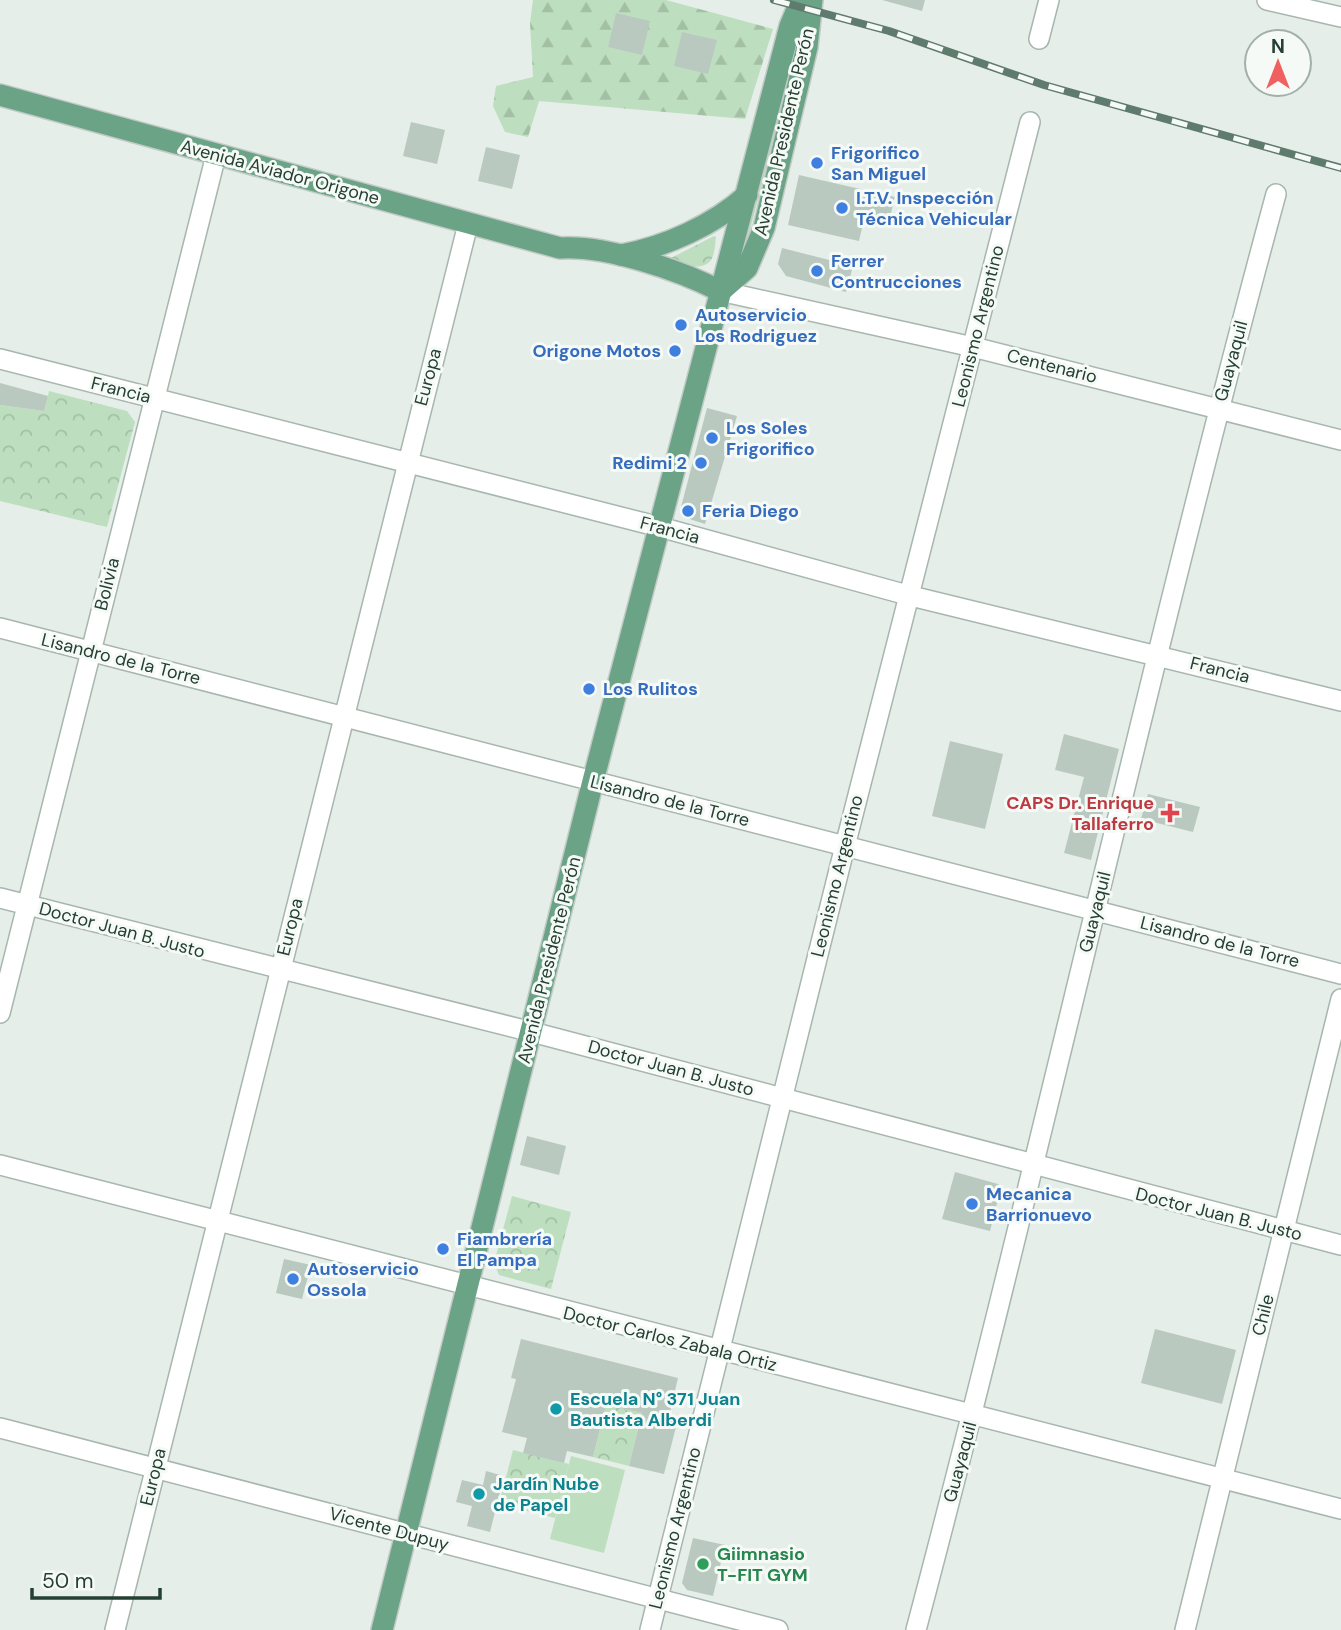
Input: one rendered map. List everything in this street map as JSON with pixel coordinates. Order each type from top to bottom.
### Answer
[{"type":"main road","name":"Avenida Presidente Perón","points":[[382,1630],[593,781],[790,26],[801,0]]},
{"type":"main road","name":"Avenida Presidente Perón","points":[[720,291],[747,268],[764,228],[807,47],[812,0]]},
{"type":"main road","name":"Avenida Aviador Origone","points":[[0,95],[468,224],[560,248],[576,247],[616,256],[693,277],[720,291]]},
{"type":"main road","points":[[616,256],[654,247],[715,219],[747,195]]},
{"type":"main road","name":"Avenida Aviador Origone","points":[[560,248],[576,260],[589,264],[691,291],[720,291]]},
{"type":"street","points":[[1039,39],[1049,0]]},
{"type":"street","points":[[1267,0],[1321,7],[1341,17]]},
{"type":"street","name":"Leonismo Argentino","points":[[650,1630],[845,846],[1030,122]]},
{"type":"street","name":"Bolivia","points":[[0,1013],[216,155]]},
{"type":"street","name":"Guayaquil","points":[[916,1630],[973,1414],[1218,408],[1276,194]]},
{"type":"street","name":"Europa","points":[[115,1630],[342,716],[468,224]]},
{"type":"street","name":"Centenario","points":[[720,291],[973,347],[1341,440]]},
{"type":"street","name":"Francia","points":[[0,359],[660,527],[911,596],[1341,701]]},
{"type":"street","name":"Lisandro de la Torre","points":[[0,628],[1341,974]]},
{"type":"street","name":"Doctor Juan B. Justo","points":[[0,898],[279,971],[532,1032],[1341,1245]]},
{"type":"street","name":"Chile","points":[[1185,1630],[1341,999]]},
{"type":"street","name":"Doctor Carlos Zabala Ortiz","points":[[0,1165],[718,1352],[1223,1477],[1341,1509]]},
{"type":"street","name":"Vicente Dupuy","points":[[0,1428],[778,1630]]},
{"type":"green space","points":[[533,0],[666,0],[773,29],[745,119],[539,101],[528,137],[505,132],[493,106],[496,86],[533,77],[530,23]]},
{"type":"green space","points":[[793,43],[798,44],[747,242],[742,241]]},
{"type":"green space","points":[[714,236],[714,252],[707,264],[697,267],[669,259]]},
{"type":"green space","points":[[49,391],[127,411],[135,422],[107,527],[0,501],[0,405],[44,411]]},
{"type":"green space","points":[[512,1196],[571,1212],[551,1289],[499,1275],[494,1263]]},
{"type":"green space","points":[[606,1405],[642,1413],[629,1466],[593,1457]]},
{"type":"green space","points":[[513,1450],[569,1464],[555,1518],[499,1504]]},
{"type":"green space","points":[[571,1456],[625,1470],[604,1553],[550,1539]]},
{"type":"building","points":[[882,0],[925,0],[922,11]]},
{"type":"building","points":[[616,13],[650,21],[642,55],[608,47]]},
{"type":"building","points":[[682,32],[717,40],[708,74],[674,66]]},
{"type":"building","points":[[411,122],[445,130],[437,164],[403,156]]},
{"type":"building","points":[[486,147],[520,155],[512,189],[478,181]]},
{"type":"building","name":"I.T.V. Inspección Técnica Vehicular","points":[[799,175],[895,197],[888,225],[864,219],[859,241],[788,225]]},
{"type":"building","name":"Ferrer Contrucciones","points":[[782,248],[853,266],[846,292],[786,276],[778,264]]},
{"type":"building","points":[[0,383],[48,396],[44,411],[0,405]]},
{"type":"building","points":[[707,408],[737,416],[705,524],[683,517],[681,507]]},
{"type":"building","points":[[1064,734],[1119,749],[1091,860],[1064,853],[1084,777],[1055,770]]},
{"type":"building","points":[[950,741],[1003,754],[985,829],[932,816]]},
{"type":"building","name":"CAPS Dr. Enrique Tallaferro","points":[[1148,794],[1200,807],[1193,832],[1141,819]]},
{"type":"building","points":[[527,1136],[566,1146],[559,1175],[520,1165]]},
{"type":"building","name":"Mecanica Barrionuevo","points":[[955,1172],[998,1184],[1001,1188],[990,1231],[942,1219]]},
{"type":"building","name":"Autoservicio Ossola","points":[[284,1259],[311,1265],[302,1299],[276,1293]]},
{"type":"building","points":[[1155,1329],[1236,1350],[1222,1404],[1141,1383]]},
{"type":"building","name":"Escuela N° 371 Juan Bautista Alberdi","points":[[521,1339],[678,1378],[669,1417],[678,1419],[664,1474],[629,1466],[642,1413],[606,1405],[593,1457],[567,1451],[564,1463],[523,1453],[527,1438],[502,1432],[516,1379],[511,1378]]},
{"type":"building","name":"Jardín Nube de Papel","points":[[486,1471],[504,1476],[490,1532],[467,1526],[472,1506],[456,1502],[462,1480],[483,1485]]},
{"type":"building","name":"Giimnasio T-FIT GYM","points":[[693,1538],[725,1545],[713,1596],[687,1590],[682,1583]]},
{"type":"railway","points":[[774,0],[889,31],[1044,85],[1341,168]]},
{"type":"place","name":"Frigorifico San Miguel","points":[[817,163]]},
{"type":"place","name":"I.T.V. Inspección Técnica Vehicular","points":[[842,208]]},
{"type":"place","name":"Ferrer Contrucciones","points":[[817,271]]},
{"type":"place","name":"Autoservicio Los Rodriguez","points":[[681,325]]},
{"type":"place","name":"Origone Motos","points":[[675,351]]},
{"type":"place","name":"Los Soles Frigorifico","points":[[712,438]]},
{"type":"place","name":"Redimi 2","points":[[701,463]]},
{"type":"place","name":"Feria Diego","points":[[688,511]]},
{"type":"place","name":"Los Rulitos","points":[[589,689]]},
{"type":"place","name":"CAPS Dr. Enrique Tallaferro","points":[[1170,813]]},
{"type":"place","name":"Mecanica Barrionuevo","points":[[972,1204]]},
{"type":"place","name":"Fiambrería El Pampa","points":[[443,1249]]},
{"type":"place","name":"Autoservicio Ossola","points":[[293,1279]]},
{"type":"place","name":"Escuela N° 371 Juan Bautista Alberdi","points":[[556,1409]]},
{"type":"place","name":"Jardín Nube de Papel","points":[[479,1494]]},
{"type":"place","name":"Giimnasio T-FIT GYM","points":[[703,1564]]}]
